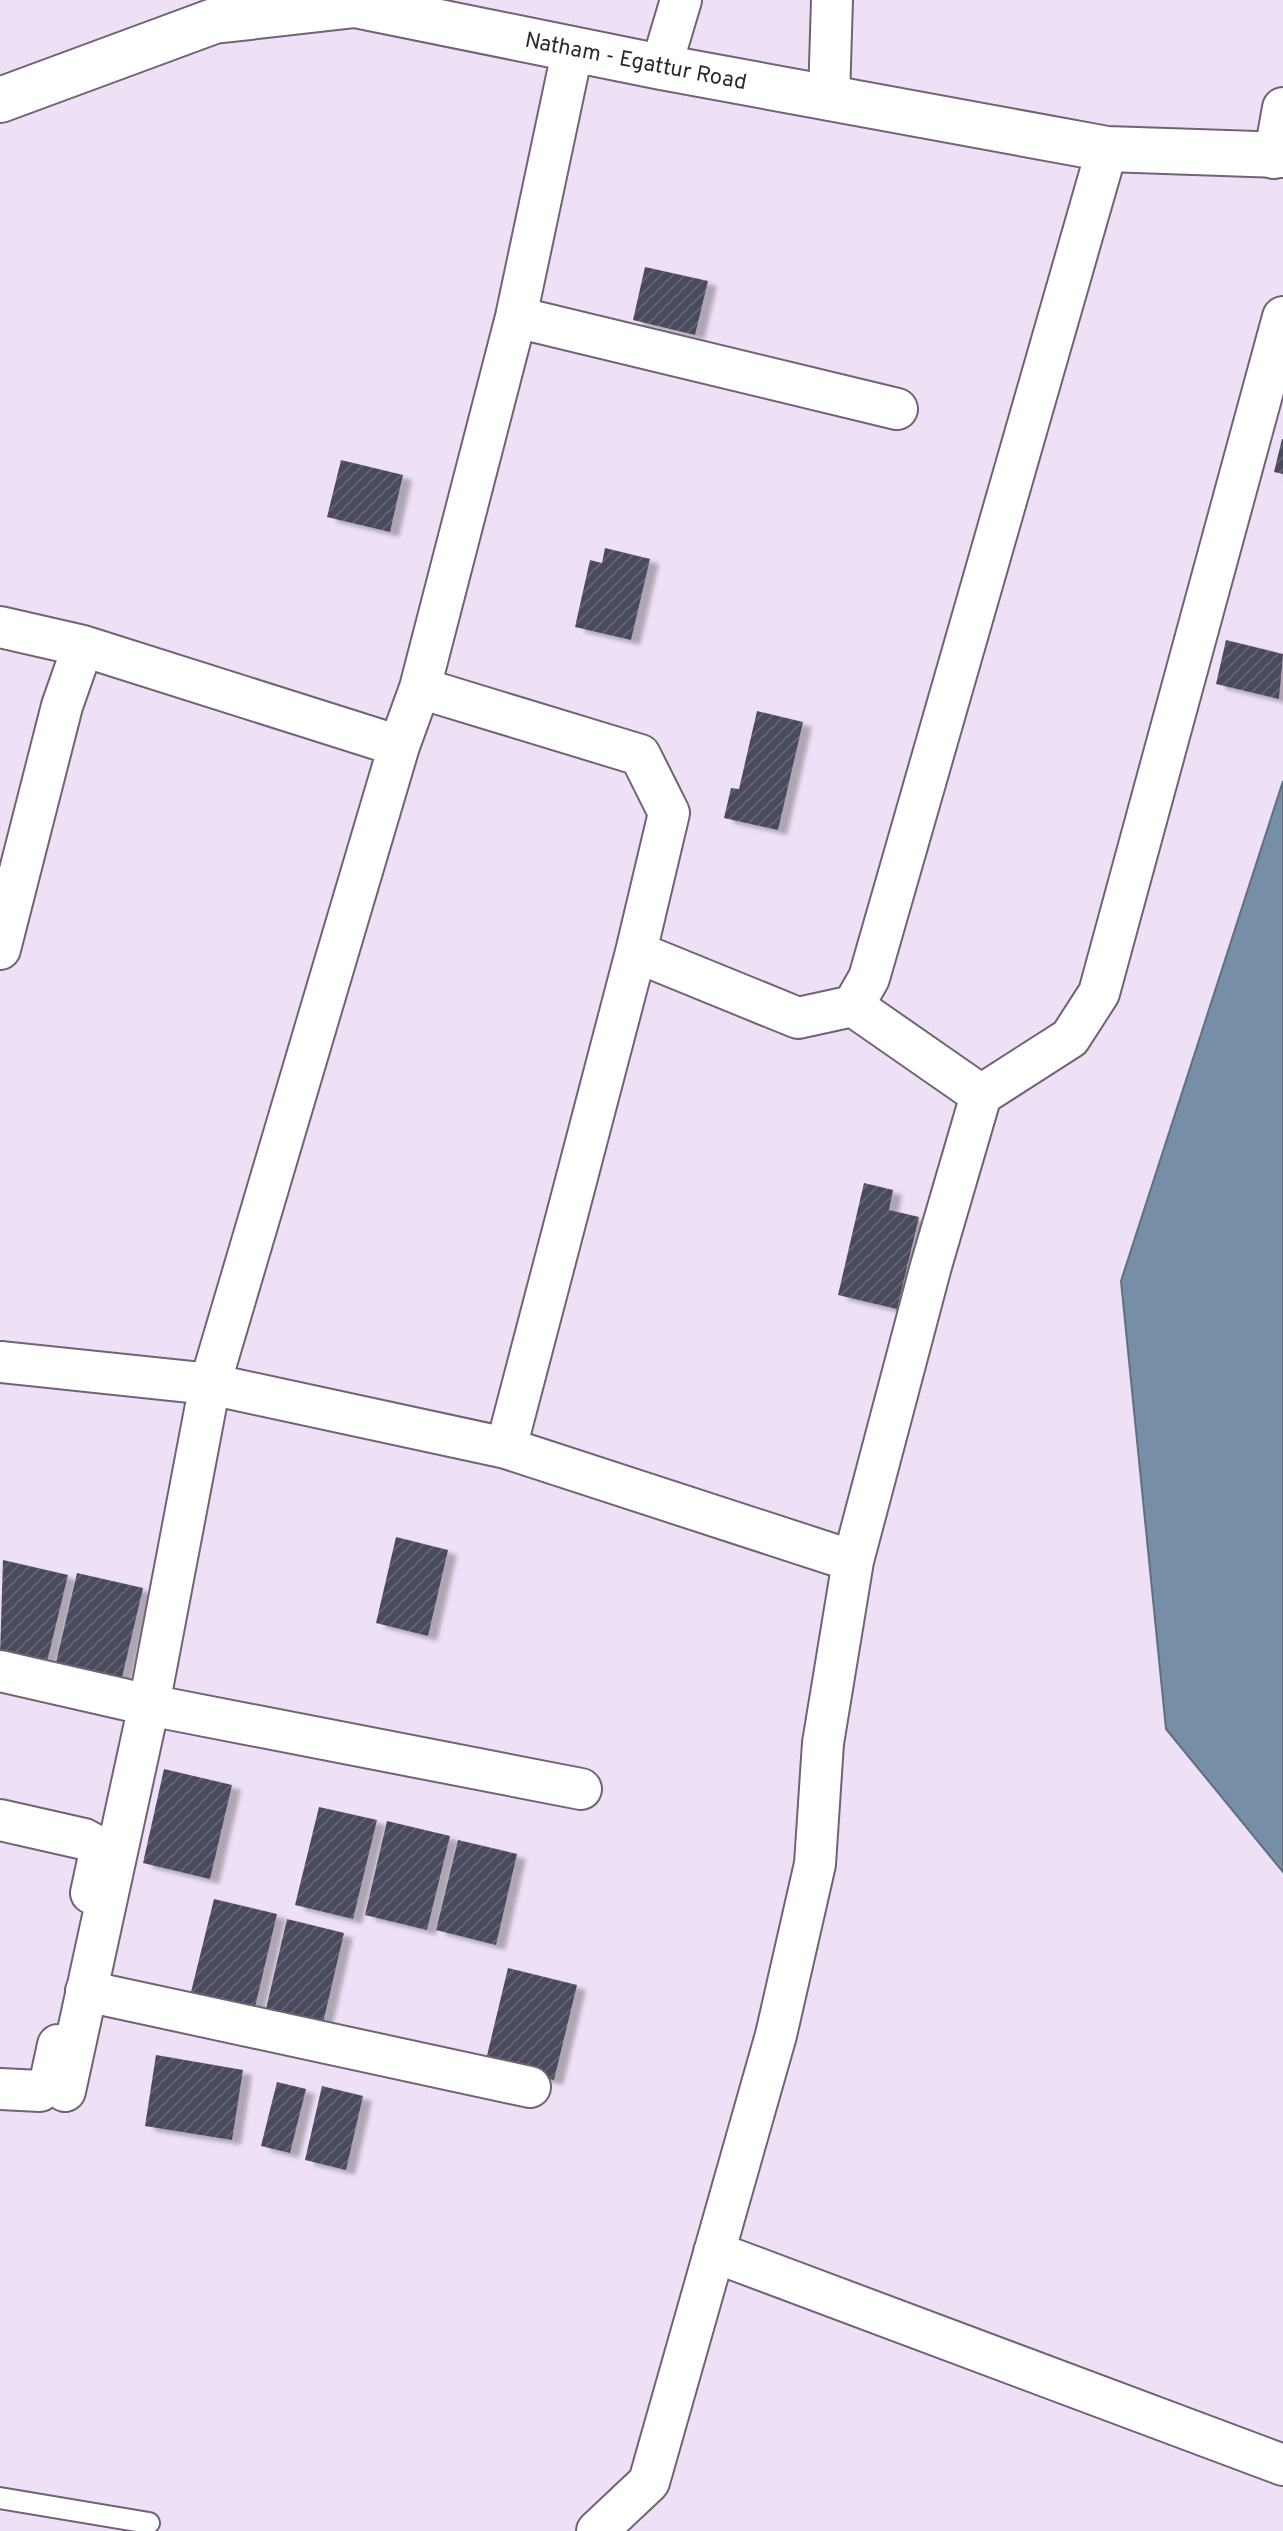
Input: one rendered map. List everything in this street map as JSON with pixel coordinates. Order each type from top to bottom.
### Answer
[{"type":"street","points":[[661,67],[681,0]]},
{"type":"street","points":[[829,98],[832,0]]},
{"type":"street","name":"Natham - Egattur Road","points":[[0,100],[214,21],[355,5],[661,67],[1107,149],[1278,156]]},
{"type":"street","points":[[65,2091],[149,1705],[210,1384],[399,746],[420,688],[516,317],[573,48]]},
{"type":"street","points":[[1278,156],[1283,108]]},
{"type":"street","points":[[853,1006],[869,978],[1107,149]]},
{"type":"street","points":[[516,317],[897,409]]},
{"type":"street","points":[[597,2531],[649,2482],[776,2035],[815,1864],[823,1743],[853,1561],[931,1266],[981,1095],[1070,1038],[1099,993],[1283,317]]},
{"type":"street","points":[[0,627],[83,646],[399,746]]},
{"type":"street","points":[[0,949],[62,706],[83,646]]},
{"type":"street","points":[[420,688],[640,755],[669,813],[636,952],[506,1448]]},
{"type":"street","points":[[636,952],[798,1018],[853,1006],[981,1095]]},
{"type":"street","points":[[0,1362],[210,1384],[506,1448],[853,1561]]},
{"type":"street","points":[[0,1671],[149,1705],[581,1789]]},
{"type":"street","points":[[0,1820],[84,1839],[95,1845],[99,1856],[50,2082],[40,2091],[0,2089]]},
{"type":"street","points":[[86,1991],[530,2087]]},
{"type":"street","points":[[714,2252],[1283,2465]]},
{"type":"lane","points":[[0,2498],[149,2523]]},
{"type":"water","points":[[1283,781],[1283,1872],[1166,1729],[1121,1281]]},
{"type":"building","points":[[645,267],[708,281],[695,335],[633,320]]},
{"type":"building","points":[[1283,439],[1283,474],[1274,472]]},
{"type":"building","points":[[341,460],[403,475],[390,532],[327,517]]},
{"type":"building","points":[[605,548],[650,559],[631,640],[575,627],[590,560],[602,563]]},
{"type":"building","points":[[1226,640],[1283,654],[1279,699],[1216,684]]},
{"type":"building","points":[[757,711],[803,722],[778,830],[724,818],[731,788],[739,789]]},
{"type":"building","points":[[864,1183],[893,1190],[889,1210],[919,1217],[897,1309],[838,1295]]},
{"type":"building","points":[[396,1537],[448,1550],[428,1636],[376,1623]]},
{"type":"building","points":[[3,1560],[68,1575],[46,1666],[0,1655]]},
{"type":"building","points":[[77,1573],[143,1588],[120,1686],[54,1671]]},
{"type":"building","points":[[164,1769],[232,1785],[210,1879],[143,1863]]},
{"type":"building","points":[[319,1807],[377,1820],[353,1919],[295,1905]]},
{"type":"building","points":[[387,1821],[450,1836],[427,1930],[365,1915]]},
{"type":"building","points":[[458,1840],[517,1854],[496,1945],[436,1930]]},
{"type":"building","points":[[214,1899],[277,1914],[255,2007],[191,1992]]},
{"type":"building","points":[[287,1919],[344,1933],[323,2023],[266,2009]]},
{"type":"building","points":[[508,1968],[577,1985],[554,2080],[485,2064]]},
{"type":"building","points":[[156,2055],[243,2070],[232,2140],[145,2126]]},
{"type":"building","points":[[277,2082],[306,2089],[290,2153],[261,2146]]},
{"type":"building","points":[[322,2086],[363,2096],[346,2170],[305,2160]]}]
